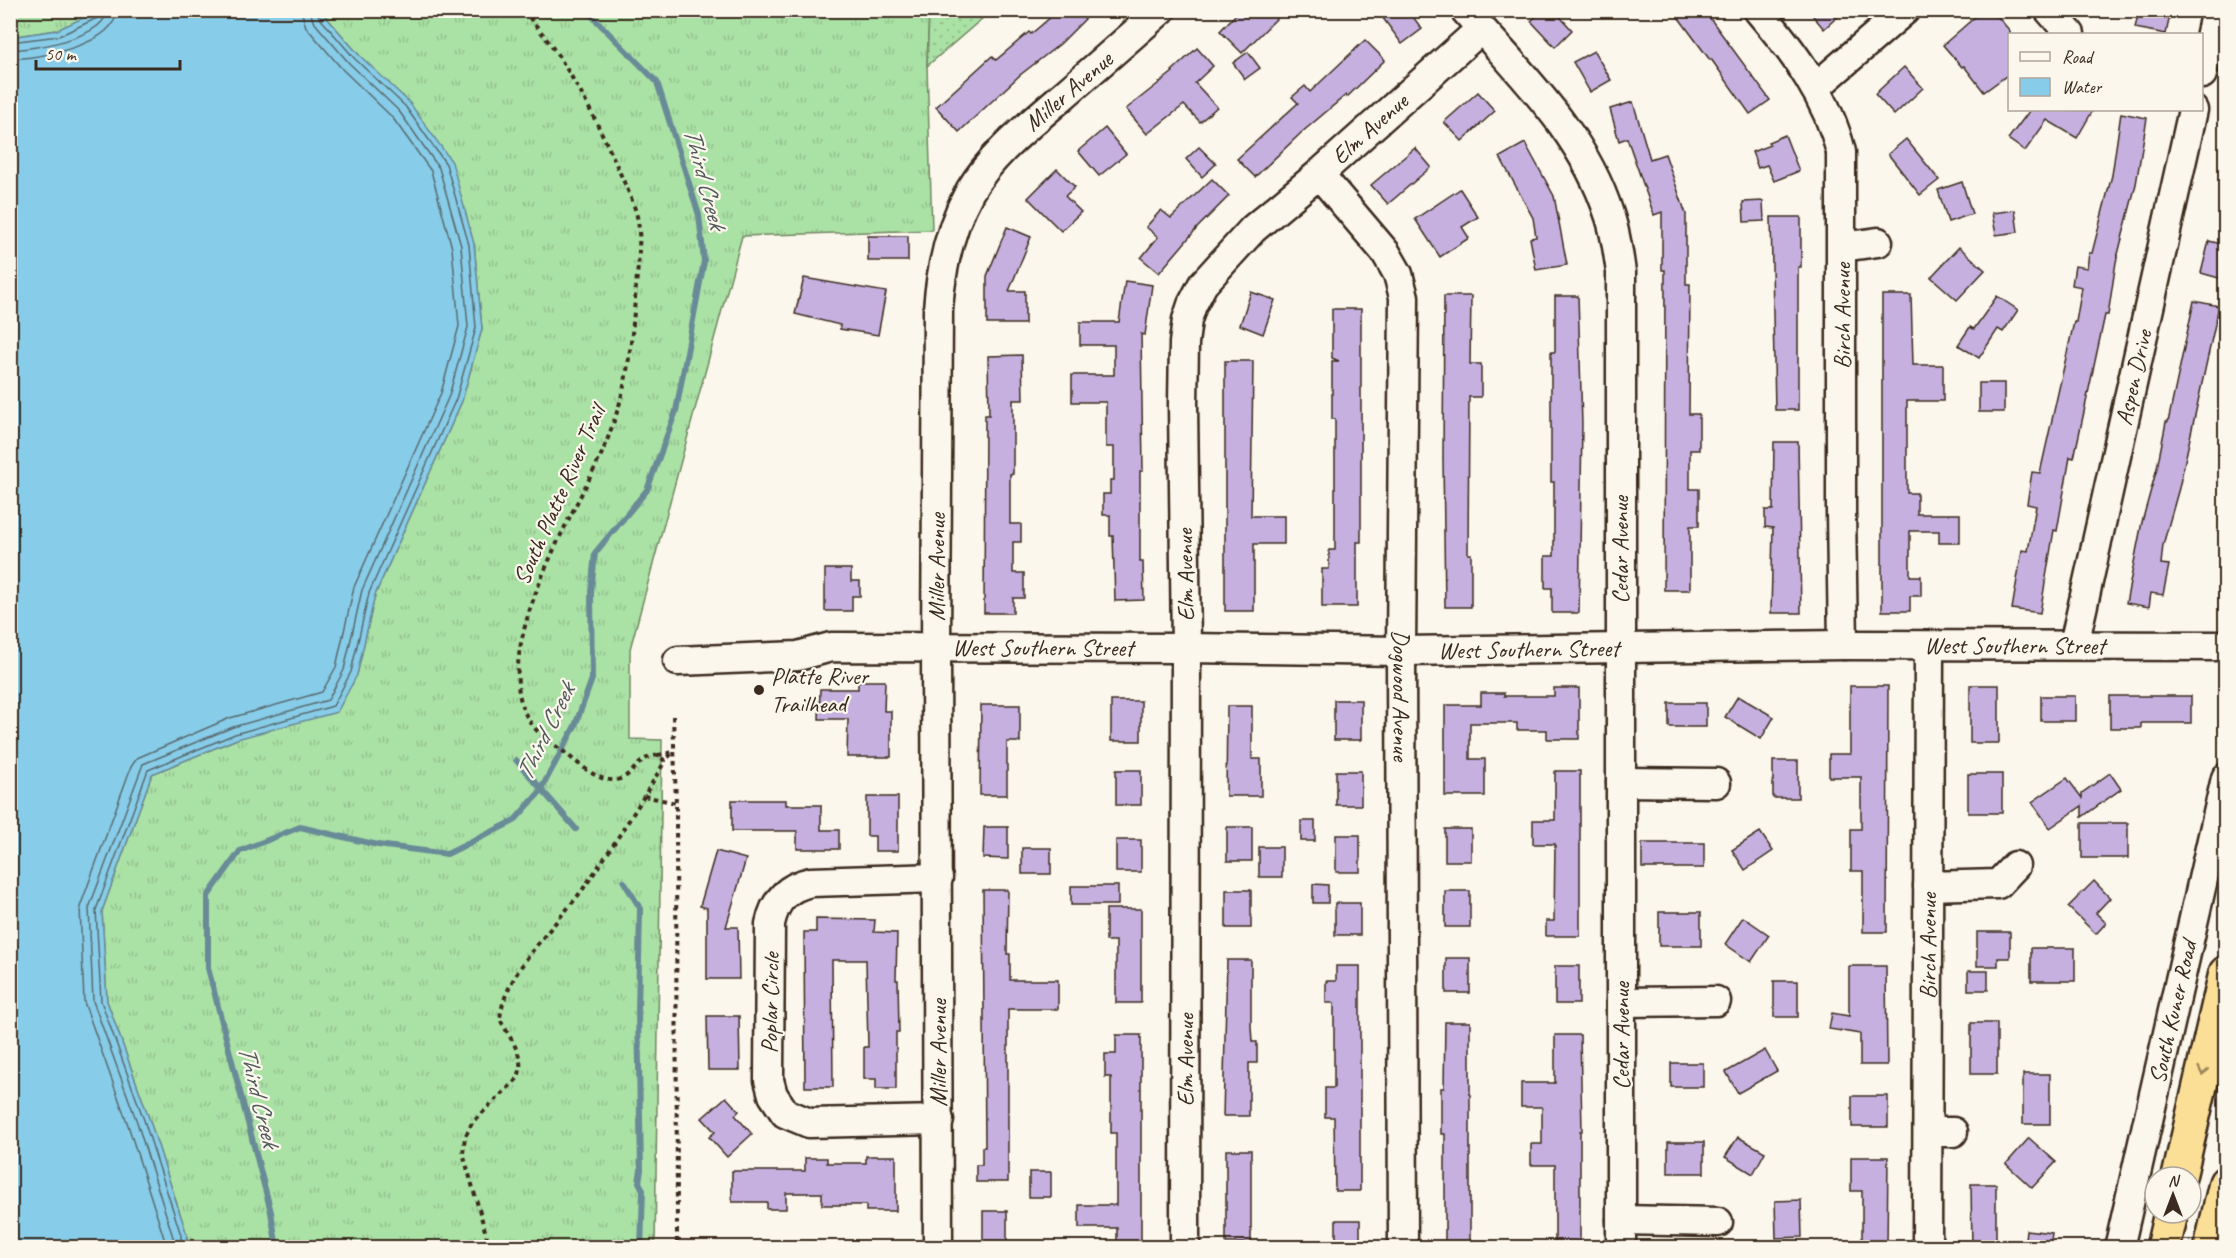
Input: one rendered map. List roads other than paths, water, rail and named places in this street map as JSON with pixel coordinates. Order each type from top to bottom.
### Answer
[{"type":"highway","points":[[2182,1165],[2226,973]]},
{"type":"highway","points":[[2211,1248],[2226,1183]]},
{"type":"highway","points":[[2163,1248],[2168,1225]]},
{"type":"street","name":"Miller Avenue","points":[[938,1248],[936,648],[940,280],[954,227],[979,177],[1006,146],[1161,10]]},
{"type":"street","name":"Birch Avenue","points":[[1758,10],[1796,58],[1815,88],[1836,130],[1841,152],[1843,645]]},
{"type":"street","points":[[1815,88],[1905,10]]},
{"type":"street","points":[[2049,10],[2069,33]]},
{"type":"street","points":[[2203,69],[2216,10]]},
{"type":"street","name":"Elm Avenue","points":[[1185,1248],[1186,648],[1183,404],[1184,343],[1187,320],[1203,284],[1221,262],[1253,229],[1318,174],[1473,20]]},
{"type":"street","name":"Cedar Avenue","points":[[1473,20],[1556,114],[1574,139],[1609,213],[1621,272],[1621,1234]]},
{"type":"street","name":"Aspen Drive","points":[[2074,645],[2193,111]]},
{"type":"street","name":"Dogwood Avenue","points":[[1318,174],[1386,253],[1398,274],[1404,297],[1401,651],[1403,1248]]},
{"type":"street","points":[[1842,247],[1878,242]]},
{"type":"street","name":"West Southern Street","points":[[678,661],[798,656],[831,648],[1186,648],[1401,651],[1843,645],[2226,646]]},
{"type":"street","name":"Birch Avenue","points":[[1928,1248],[1940,1132],[1928,886],[1929,646]]},
{"type":"street","name":"South Kuner Road","points":[[2119,1248],[2226,778]]},
{"type":"street","points":[[1621,782],[1716,783]]},
{"type":"street","points":[[1928,886],[1998,884],[2015,866]]},
{"type":"street","name":"Poplar Circle","points":[[938,878],[811,882],[799,885],[778,901],[770,924],[769,1080],[773,1095],[785,1113],[809,1123],[939,1120]]},
{"type":"street","points":[[1621,1002],[1716,1001]]},
{"type":"street","points":[[1621,1234],[1718,1222]]},
{"type":"water","points":[[100,10],[321,11],[359,55],[409,102],[452,162],[474,244],[482,329],[462,401],[375,595],[357,675],[337,712],[237,739],[152,774],[102,911],[107,1001],[149,1118],[187,1235],[187,1247],[11,1247],[11,37],[57,30]]},
{"type":"waterway","name":"Third Creek","points":[[277,1248],[271,1212],[208,968],[208,896],[240,851],[300,827],[378,845],[447,854],[514,821],[539,793],[575,726],[592,679],[591,592],[595,553],[647,490],[676,411],[704,261],[699,215],[657,82],[586,10]]},
{"type":"waterway","points":[[516,760],[576,829]]},
{"type":"waterway","points":[[624,882],[640,908],[638,1012],[641,1170],[639,1182],[643,1190],[641,1248]]},
{"type":"place","name":"Platte River Trailhead","points":[[759,690]]}]
